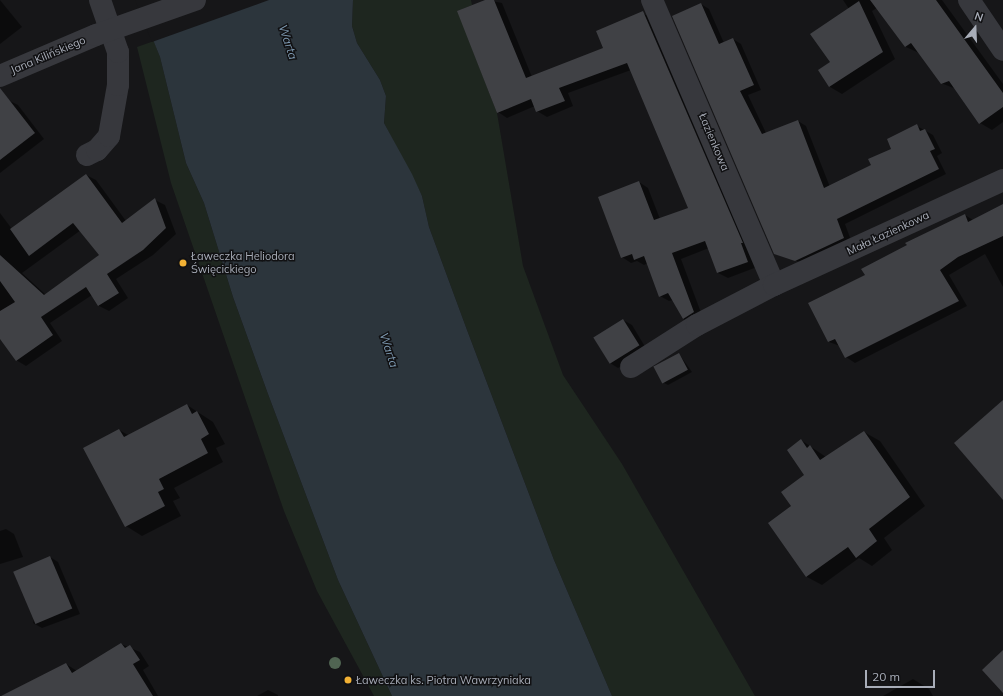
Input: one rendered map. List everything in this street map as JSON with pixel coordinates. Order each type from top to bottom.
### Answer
[{"type":"street","points":[[88,155],[97,150],[109,136],[118,85],[118,52],[100,0]]},
{"type":"street","name":"Jana Kilińskiego","points":[[0,76],[96,35],[195,0]]},
{"type":"street","name":"Łazienkowa","points":[[652,0],[774,286]]},
{"type":"street","points":[[969,0],[1000,40]]},
{"type":"street","name":"Mała Łazienkowa","points":[[631,367],[697,325],[774,286],[1003,180]]},
{"type":"shaded area","points":[[353,0],[471,0],[472,5],[458,11],[497,113],[523,266],[563,375],[622,464],[755,696],[612,696],[554,560],[429,227],[422,196],[384,123],[386,96],[380,80],[357,43],[352,26]]},
{"type":"shaded area","points":[[154,41],[160,57],[186,163],[204,203],[233,297],[268,394],[338,580],[392,696],[374,696],[317,591],[284,511],[171,183],[137,47]]},
{"type":"water","name":"Warta","points":[[137,0],[353,0],[352,26],[357,43],[380,80],[386,96],[384,123],[412,174],[422,196],[429,227],[554,560],[612,696],[392,696],[338,580],[268,394],[233,297],[204,203],[186,163],[160,57]]},
{"type":"pier","points":[[135,0],[269,0],[152,42]]},
{"type":"building","points":[[485,0],[494,0],[526,78],[603,48],[596,31],[643,11],[743,243],[741,243],[748,262],[717,273],[705,241],[672,253],[694,312],[683,319],[668,293],[659,297],[644,256],[634,260],[632,254],[621,258],[598,197],[639,181],[654,220],[688,208],[627,63],[559,88],[565,101],[536,112],[531,99],[497,113],[457,11]]},
{"type":"building","points":[[870,0],[936,0],[1003,93],[1003,107],[979,124],[949,81],[941,84],[911,43],[905,47]]},
{"type":"building","points":[[859,1],[883,52],[829,87],[818,70],[830,62],[810,34]]},
{"type":"building","points":[[701,3],[719,44],[733,38],[754,85],[740,91],[762,134],[798,120],[824,188],[871,165],[868,159],[891,149],[887,139],[917,124],[920,131],[925,129],[935,149],[930,151],[939,169],[837,219],[844,238],[795,261],[774,254],[672,16]]},
{"type":"building","points":[[0,88],[35,133],[0,160]]},
{"type":"building","points":[[86,174],[122,223],[155,198],[166,228],[143,250],[107,274],[119,293],[98,306],[86,287],[41,317],[53,335],[16,361],[0,339],[0,311],[15,302],[0,281],[0,255],[44,295],[99,255],[73,223],[29,256],[10,229]]},
{"type":"building","points":[[1003,204],[1003,236],[958,257],[940,270],[959,301],[845,358],[835,339],[828,342],[808,303],[865,275],[861,269],[907,245],[905,243],[965,214],[968,222]]},
{"type":"building","points":[[623,319],[639,345],[610,364],[593,338]]},
{"type":"building","points":[[679,353],[688,370],[662,383],[653,367]]},
{"type":"building","points":[[1003,400],[1003,500],[954,443]]},
{"type":"building","points":[[187,404],[192,414],[197,411],[209,434],[201,439],[208,453],[159,479],[164,489],[158,492],[165,506],[125,527],[83,448],[119,429],[124,437]]},
{"type":"building","points":[[864,431],[910,497],[869,529],[877,541],[856,558],[848,547],[806,577],[768,523],[791,506],[781,492],[804,475],[787,450],[801,439],[807,448],[810,445],[820,460]]},
{"type":"building","points":[[50,556],[72,608],[35,624],[13,572]]},
{"type":"building","points":[[121,643],[125,648],[130,645],[140,660],[133,664],[153,696],[1,696],[66,663],[72,673]]},
{"type":"building","points":[[1003,650],[1003,693],[982,670]]},
{"type":"place","name":"Ławeczka Heliodora Święcickiego","points":[[183,263]]},
{"type":"place","name":"Ławeczka ks. Piotra Wawrzyniaka","points":[[348,680]]}]
